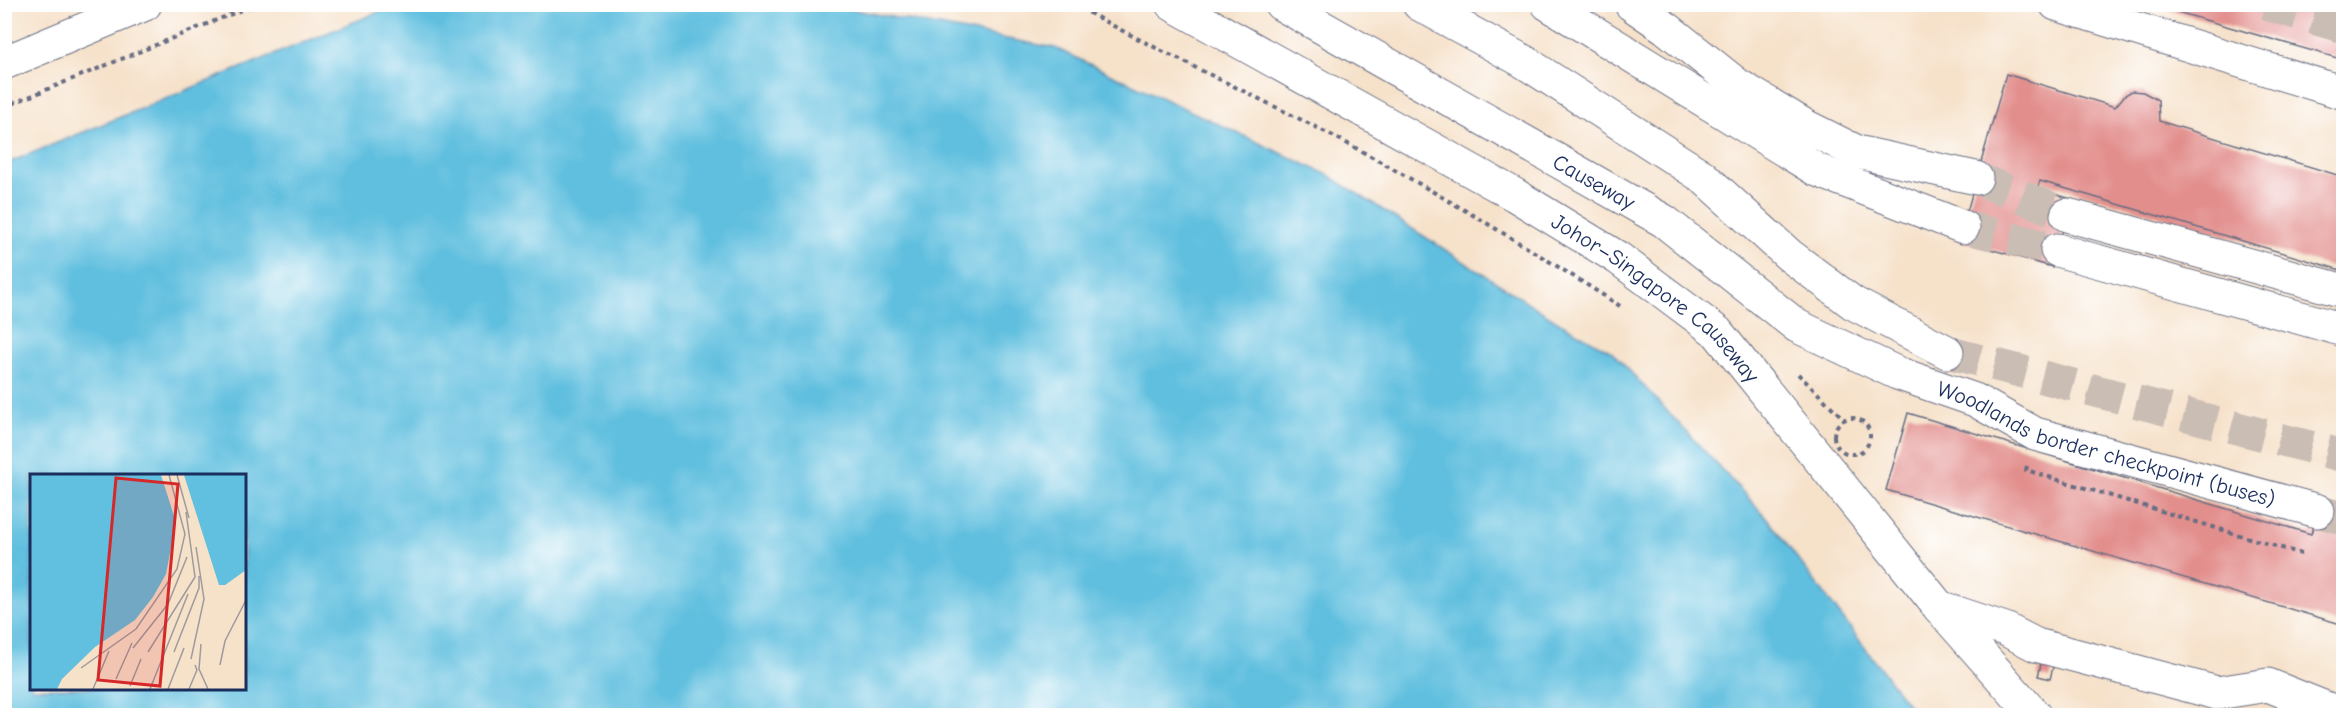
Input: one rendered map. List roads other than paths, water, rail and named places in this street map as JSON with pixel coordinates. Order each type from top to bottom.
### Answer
[{"type":"main road","points":[[4,63],[145,4]]},
{"type":"main road","name":"Johor–Singapore Causeway","points":[[1172,4],[1515,195],[1618,258],[1717,332],[1939,607],[2036,716]]},
{"type":"main road","name":"Causeway","points":[[1281,4],[1664,221],[1797,326],[1897,373]]},
{"type":"main road","points":[[1419,4],[1523,61],[1702,176],[1789,255],[1853,303],[1947,352]]},
{"type":"main road","points":[[1548,4],[1817,170],[1963,227]]},
{"type":"main road","points":[[1631,4],[1666,28],[1736,84],[1807,127],[1857,152],[1976,178]]},
{"type":"main road","points":[[2056,4],[2343,93]]},
{"type":"main road","points":[[2067,215],[2343,291]]},
{"type":"main road","points":[[2057,250],[2343,330]]},
{"type":"main road","name":"Woodlands border checkpoint (buses)","points":[[1897,373],[1975,400],[2035,434],[2318,511]]},
{"type":"main road","points":[[1939,607],[2005,629],[2036,645],[2217,693],[2268,685],[2333,711],[2336,716]]},
{"type":"main road","points":[[2014,690],[2046,716]]},
{"type":"water","points":[[398,4],[829,5],[1055,48],[1328,175],[1557,321],[1612,352],[1766,517],[1916,715],[5,715],[5,164]]},
{"type":"tunnel","points":[[2266,4],[2344,27]]},
{"type":"tunnel","points":[[1976,178],[2067,215]]},
{"type":"tunnel","points":[[1963,227],[2057,250]]},
{"type":"tunnel","points":[[1947,352],[2344,456]]},
{"type":"tunnel","points":[[2318,511],[2344,519]]}]
